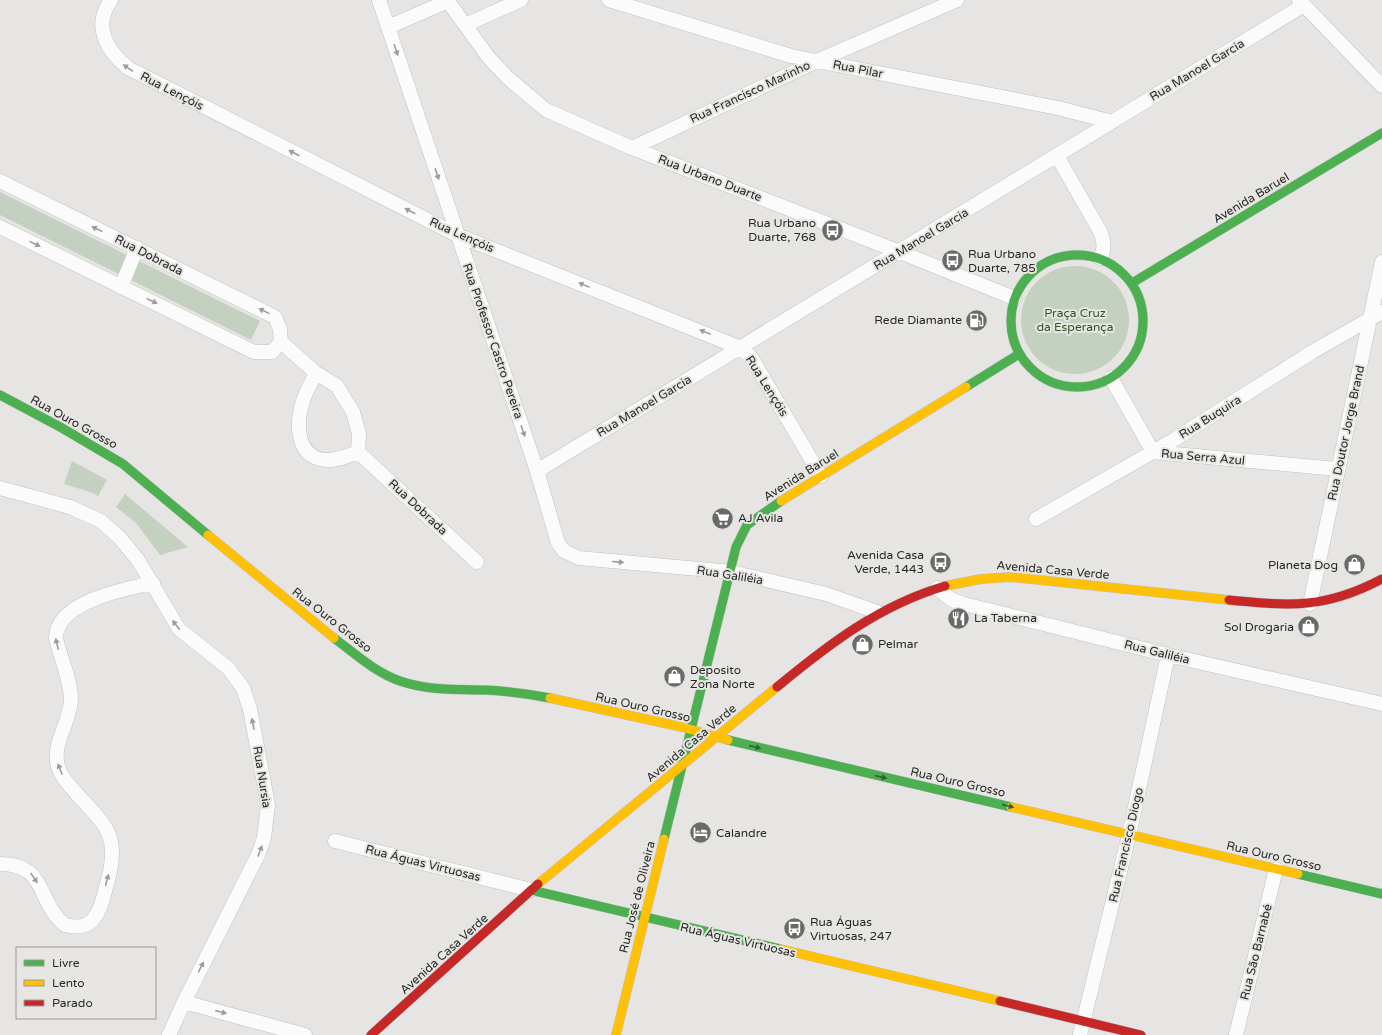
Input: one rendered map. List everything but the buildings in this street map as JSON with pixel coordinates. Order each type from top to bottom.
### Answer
[{"type":"street","name":"Rua Lençóis","points":[[110,0],[104,14],[103,33],[111,52],[128,68],[457,235],[741,348],[754,362],[821,476]]},
{"type":"street","name":"Rua Professor Castro Pereira","points":[[380,0],[537,472],[558,543],[564,551],[579,558]]},
{"type":"street","points":[[464,24],[521,0]]},
{"type":"street","name":"Rua Pilar","points":[[609,0],[791,56],[1058,108],[1112,122]]},
{"type":"street","name":"Rua Francisco Marinho","points":[[632,148],[817,61],[957,0]]},
{"type":"street","points":[[388,27],[447,1]]},
{"type":"street","name":"Rua Urbano Duarte","points":[[447,1],[489,58],[508,78],[546,110],[632,148],[1014,298]]},
{"type":"street","points":[[1301,3],[1382,86]]},
{"type":"street","name":"Rua Manoel Garcia","points":[[537,472],[1057,156],[1301,3]]},
{"type":"street","name":"Avenida Baruel","points":[[1132,283],[1382,133]]},
{"type":"street","points":[[1057,156],[1102,233],[1104,244],[1103,252],[1100,258]]},
{"type":"street","name":"Rua Dobrada","points":[[0,181],[275,317],[280,329],[281,342]]},
{"type":"street","points":[[0,226],[254,352],[272,352],[281,342],[316,373],[337,386],[347,400],[353,412],[359,434],[358,452],[336,459],[326,460],[317,458],[305,450],[299,436],[301,410],[304,398],[316,373]]},
{"type":"street","points":[[121,287],[137,248]]},
{"type":"street","points":[[1080,254],[1100,258],[1118,268],[1132,283],[1140,299],[1143,311],[1142,335],[1136,352],[1125,367],[1111,378],[1091,386],[1070,387],[1057,384],[1050,382],[1032,370],[1019,354],[1012,336],[1010,317],[1014,298],[1025,280],[1046,262],[1059,257],[1080,254]]},
{"type":"street","name":"Rua Doutor Jorge Brand","points":[[1310,604],[1337,469],[1376,316],[1382,262]]},
{"type":"street","name":"Rua Buquira","points":[[1036,519],[1153,452],[1312,352],[1376,316]]},
{"type":"street","name":"Avenida Baruel","points":[[684,765],[736,547],[747,525],[767,510],[821,476],[1019,354]]},
{"type":"street","name":"Rua Serra Azul","points":[[1111,378],[1153,452],[1337,469]]},
{"type":"street","name":"Rua Ouro Grosso","points":[[0,396],[59,425],[123,464],[321,629],[372,666],[399,681],[421,687],[439,689],[487,690],[535,695],[692,730],[1382,894]]},
{"type":"street","name":"Rua Dobrada","points":[[358,452],[477,562]]},
{"type":"street","name":"Rua Nursia","points":[[0,488],[70,506],[101,521],[120,538],[138,560],[179,629],[228,668],[243,688],[250,709],[268,805],[264,838],[258,855],[169,1035]]},
{"type":"street","name":"Rua Galiléia","points":[[579,558],[731,572],[826,594],[877,612]]},
{"type":"street","name":"Avenida Casa Verde","points":[[371,1035],[531,890],[827,646],[877,612],[908,598],[962,581],[986,577],[1011,577],[1272,604],[1310,604],[1336,601],[1358,593],[1382,579]]},
{"type":"street","points":[[0,864],[22,866],[29,871],[51,909],[65,925],[80,927],[88,924],[95,918],[100,908],[111,869],[113,853],[112,838],[105,825],[66,782],[59,771],[57,750],[71,700],[65,668],[58,648],[56,631],[59,623],[65,616],[76,608],[126,589],[153,583]]},
{"type":"street","name":"Rua Galiléia","points":[[937,588],[952,600],[964,604],[1168,655],[1382,704]]},
{"type":"street","name":"Rua Francisco Diogo","points":[[1082,1028],[1129,835],[1168,655]]},
{"type":"street","name":"Rua José de Oliveira","points":[[616,1035],[643,918],[684,765]]},
{"type":"street","name":"Rua Águas Virtuosas","points":[[335,841],[1082,1028],[1141,1035]]},
{"type":"street","name":"Rua São Barnabé","points":[[1236,1035],[1276,869]]},
{"type":"street","points":[[184,1002],[305,1035]]},
{"type":"green space","points":[[0,192],[260,321],[251,340],[0,215]]},
{"type":"green space","name":"Praça Cruz da Esperança","points":[[1075,266],[1096,270],[1113,282],[1125,299],[1129,320],[1125,341],[1113,358],[1096,370],[1075,374],[1054,370],[1037,358],[1025,341],[1021,320],[1025,299],[1037,282],[1054,270]]},
{"type":"green space","points":[[72,461],[107,480],[98,496],[64,484]]},
{"type":"green space","points":[[125,494],[188,547],[160,555],[136,523],[116,507]]},
{"type":"traffic: fast","points":[[1132,283],[1382,133]]},
{"type":"traffic: fast","points":[[1083,255],[1102,260],[1114,266],[1124,274],[1132,284],[1138,296],[1142,308],[1143,321],[1142,334],[1138,346],[1132,358],[1124,368],[1114,376],[1102,382],[1090,386],[1071,387],[1052,382],[1040,376],[1030,368],[1022,358],[1016,346],[1012,334],[1011,315],[1016,296],[1022,284],[1030,274],[1040,266],[1052,260],[1064,256],[1083,255]]},
{"type":"traffic: fast","points":[[966,387],[1019,354]]},
{"type":"traffic: fast","points":[[0,395],[62,428],[123,464],[208,535]]},
{"type":"traffic: fast","points":[[664,839],[736,547],[747,525],[781,501]]},
{"type":"traffic: fast","points":[[334,638],[382,673],[400,681],[443,689],[502,691],[550,698]]},
{"type":"traffic: fast","points":[[728,740],[1011,807]]},
{"type":"traffic: fast","points":[[1298,874],[1382,894]]},
{"type":"traffic: fast","points":[[531,890],[780,949]]},
{"type":"traffic: slow","points":[[781,501],[966,387]]},
{"type":"traffic: slow","points":[[208,535],[334,638]]},
{"type":"traffic: slow","points":[[945,586],[981,579],[1011,577],[1229,600]]},
{"type":"traffic: slow","points":[[538,884],[777,687]]},
{"type":"traffic: slow","points":[[550,698],[682,727],[728,740]]},
{"type":"traffic: slow","points":[[1011,807],[1298,874]]},
{"type":"traffic: slow","points":[[616,1035],[664,839]]},
{"type":"traffic: slow","points":[[780,949],[1000,1001]]},
{"type":"traffic: jam","points":[[1229,600],[1290,604],[1307,603],[1343,596],[1382,579]]},
{"type":"traffic: jam","points":[[777,687],[836,641],[877,615],[921,594],[945,586]]},
{"type":"traffic: jam","points":[[371,1035],[538,884]]},
{"type":"traffic: jam","points":[[1000,1001],[1141,1035]]},
{"type":"place","name":"Rua Urbano Duarte, 768","points":[[832,230]]},
{"type":"place","name":"Rua Urbano Duarte, 785","points":[[953,261]]},
{"type":"place","name":"Rede Diamante","points":[[977,320]]},
{"type":"place","name":"AJ Avila","points":[[722,518]]},
{"type":"place","name":"Avenida Casa Verde, 1443","points":[[940,562]]},
{"type":"place","name":"Planeta Dog","points":[[1354,565]]},
{"type":"place","name":"La Taberna","points":[[959,618]]},
{"type":"place","name":"Sol Drogaria","points":[[1309,627]]},
{"type":"place","name":"Pelmar","points":[[863,644]]},
{"type":"place","name":"Deposito Zona Norte","points":[[675,677]]},
{"type":"place","name":"Calandre","points":[[700,833]]},
{"type":"place","name":"Rua Águas Virtuosas, 247","points":[[794,929]]}]
